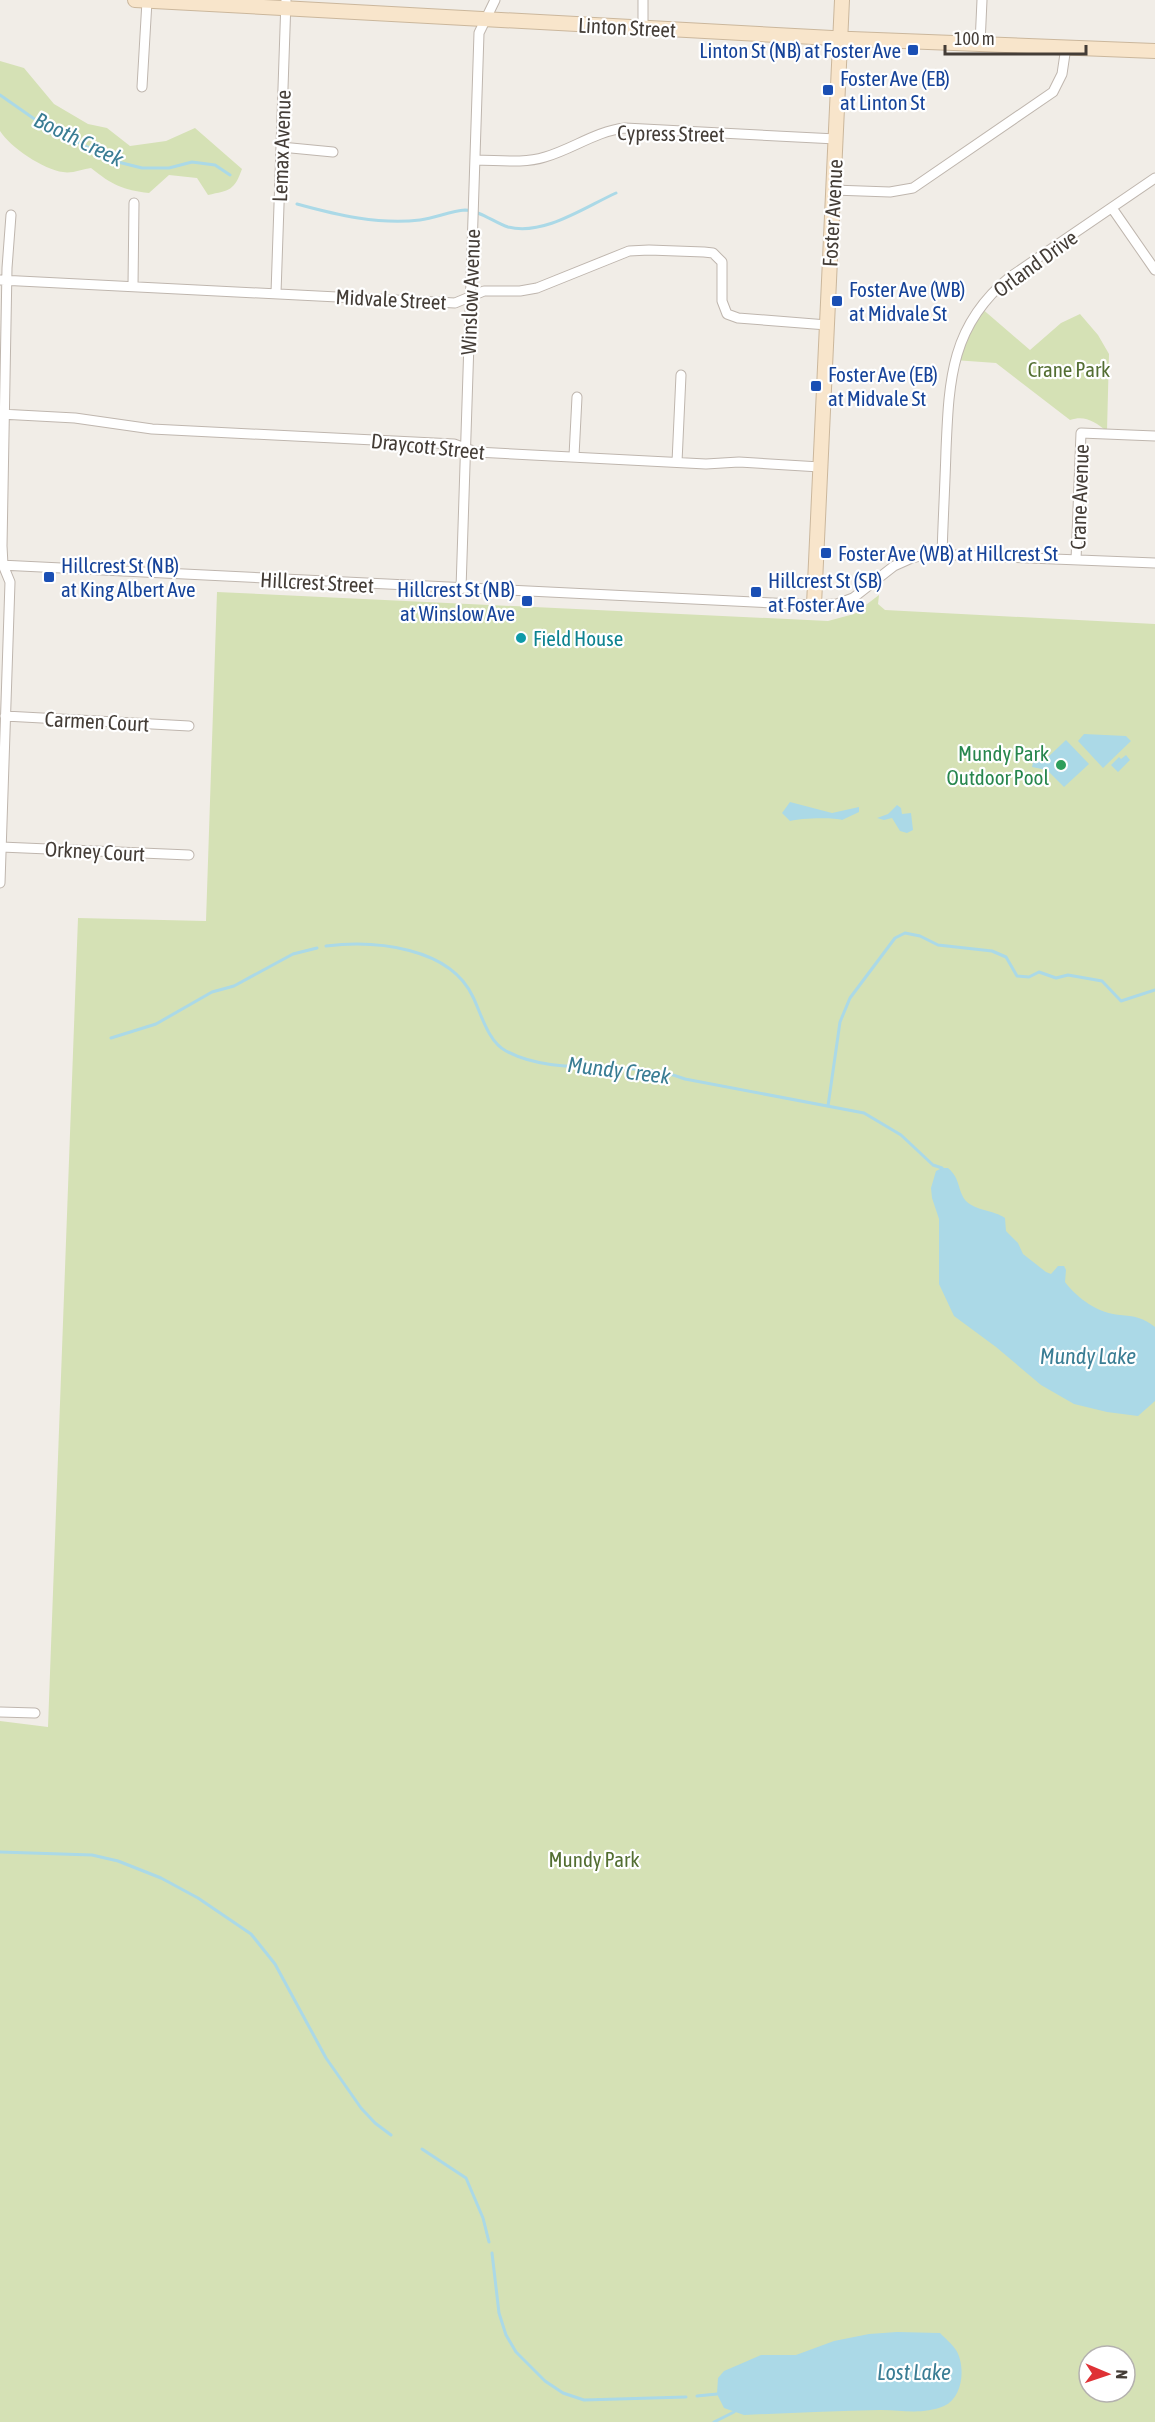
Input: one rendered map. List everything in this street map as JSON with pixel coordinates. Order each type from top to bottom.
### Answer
[{"type":"street","name":"Linton Street","points":[[135,0],[286,4],[487,19],[840,38],[1155,51]]},
{"type":"street","name":"Winslow Avenue","points":[[461,589],[479,33],[495,0]]},
{"type":"street","points":[[643,0],[643,27]]},
{"type":"street","name":"Foster Avenue","points":[[814,605],[842,0]]},
{"type":"street","points":[[980,44],[982,0]]},
{"type":"street","points":[[142,87],[147,1]]},
{"type":"street","name":"Lemax Avenue","points":[[276,293],[286,4]]},
{"type":"street","points":[[833,190],[898,192],[923,183],[1053,92],[1062,74],[1066,47]]},
{"type":"street","name":"Cypress Street","points":[[475,160],[534,160],[598,134],[624,128],[836,139]]},
{"type":"street","points":[[281,147],[333,152]]},
{"type":"street","name":"Orland Drive","points":[[942,555],[948,396],[954,360],[967,327],[991,293],[1004,281],[1155,178]]},
{"type":"street","points":[[133,286],[134,203]]},
{"type":"street","points":[[1112,208],[1155,270]]},
{"type":"street","points":[[0,883],[10,582],[2,565],[3,280],[11,215]]},
{"type":"street","name":"Midvale Street","points":[[3,280],[455,303],[484,291],[520,291],[537,288],[629,252],[650,250],[704,252],[712,253],[722,262],[722,301],[727,314],[738,318],[827,325]]},
{"type":"street","points":[[677,462],[681,375]]},
{"type":"street","points":[[574,456],[577,397]]},
{"type":"street","name":"Draycott Street","points":[[2,414],[75,418],[143,429],[454,444],[476,452],[706,464],[740,462],[820,466]]},
{"type":"street","name":"Crane Avenue","points":[[1076,560],[1081,433],[1155,436]]},
{"type":"street","name":"Hillcrest Street","points":[[2,565],[814,605],[837,604],[853,598],[884,572],[903,561],[922,555],[1155,563]]},
{"type":"street","name":"Carmen Court","points":[[5,716],[189,726]]},
{"type":"street","name":"Orkney Court","points":[[1,847],[189,855]]},
{"type":"street","points":[[0,1712],[35,1713]]},
{"type":"green space","points":[[0,61],[24,68],[54,104],[88,124],[107,128],[130,146],[166,141],[195,128],[242,169],[234,186],[208,195],[197,178],[169,175],[149,193],[118,186],[91,168],[66,172],[37,162],[19,150],[0,131]]},
{"type":"green space","name":"Crane Park","points":[[980,307],[1030,350],[1061,323],[1080,314],[1098,335],[1109,354],[1107,431],[1085,419],[1070,420],[996,363],[954,360]]},
{"type":"green space","name":"Mundy Park","points":[[217,592],[828,621],[854,614],[879,595],[878,604],[885,610],[1155,624],[1155,2422],[0,2422],[0,1721],[48,1727],[78,918],[206,921]]},
{"type":"water","points":[[1084,734],[1126,736],[1131,741],[1103,768],[1078,741]]},
{"type":"water","points":[[1066,740],[1089,764],[1064,787],[1047,770],[1032,767],[1035,754],[1049,756]]},
{"type":"water","points":[[1126,755],[1130,760],[1118,772],[1111,765],[1119,757],[1121,759]]},
{"type":"water","points":[[790,802],[832,813],[859,807],[859,812],[842,820],[816,818],[790,821],[782,813]]},
{"type":"water","points":[[897,805],[901,808],[902,814],[911,813],[913,830],[907,833],[900,831],[892,818],[884,820],[877,818],[888,814]]},
{"type":"water","name":"Mundy Lake","points":[[948,1168],[952,1172],[966,1201],[1005,1218],[1006,1231],[1018,1243],[1023,1254],[1051,1274],[1058,1266],[1064,1266],[1065,1282],[1082,1299],[1096,1308],[1112,1314],[1139,1318],[1155,1327],[1155,1401],[1138,1416],[1074,1404],[1041,1385],[996,1347],[954,1316],[939,1284],[939,1219],[931,1188],[936,1171]]},
{"type":"water","name":"Lost Lake","points":[[940,2333],[954,2348],[959,2357],[962,2373],[959,2389],[950,2402],[936,2409],[920,2411],[881,2410],[744,2415],[724,2408],[717,2394],[718,2378],[724,2371],[761,2355],[796,2355],[834,2341],[869,2334]]},
{"type":"waterway","name":"Booth Creek","points":[[0,95],[43,125],[118,162],[142,168],[169,168],[192,162],[215,165],[230,175]]},
{"type":"waterway","name":"Booth Creek","points":[[297,204],[343,215],[389,221],[420,220],[465,210],[481,214],[508,227],[522,229],[564,219],[616,193]]},
{"type":"waterway","points":[[828,1106],[840,1022],[850,998],[895,938],[905,933],[920,936],[938,945],[992,951],[1006,957],[1017,976],[1029,977],[1039,972],[1056,978],[1068,975],[1102,981],[1121,1001],[1155,990]]},
{"type":"waterway","name":"Mundy Creek","points":[[326,946],[345,944],[388,946],[429,957],[447,967],[462,980],[473,997],[494,1041],[506,1051],[526,1059],[570,1066],[640,1069],[864,1113],[901,1135],[933,1165],[942,1168]]},
{"type":"waterway","name":"Mundy Creek","points":[[111,1038],[156,1024],[212,992],[234,986],[293,954],[317,948]]},
{"type":"waterway","points":[[0,1852],[92,1855],[118,1861],[161,1878],[198,1898],[251,1934],[275,1964],[326,2058],[361,2108],[391,2135]]},
{"type":"waterway","points":[[422,2149],[466,2178],[483,2218],[489,2242]]},
{"type":"waterway","points":[[492,2253],[499,2313],[506,2335],[516,2352],[545,2381],[563,2393],[584,2400],[686,2397]]},
{"type":"waterway","points":[[697,2396],[717,2394]]},
{"type":"waterway","points":[[714,2422],[734,2412]]},
{"type":"place","name":"Linton St (NB) at Foster Ave","points":[[913,50]]},
{"type":"place","name":"Foster Ave (EB) at Linton St","points":[[828,90]]},
{"type":"place","name":"Foster Ave (WB) at Midvale St","points":[[837,301]]},
{"type":"place","name":"Foster Ave (EB) at Midvale St","points":[[816,386]]},
{"type":"place","name":"Foster Ave (WB) at Hillcrest St","points":[[826,553]]},
{"type":"place","name":"Hillcrest St (NB) at King Albert Ave","points":[[49,577]]},
{"type":"place","name":"Hillcrest St (SB) at Foster Ave","points":[[756,592]]},
{"type":"place","name":"Hillcrest St (NB) at Winslow Ave","points":[[527,601]]},
{"type":"place","name":"Field House","points":[[521,638]]},
{"type":"place","name":"Mundy Park Outdoor Pool","points":[[1061,765]]}]
